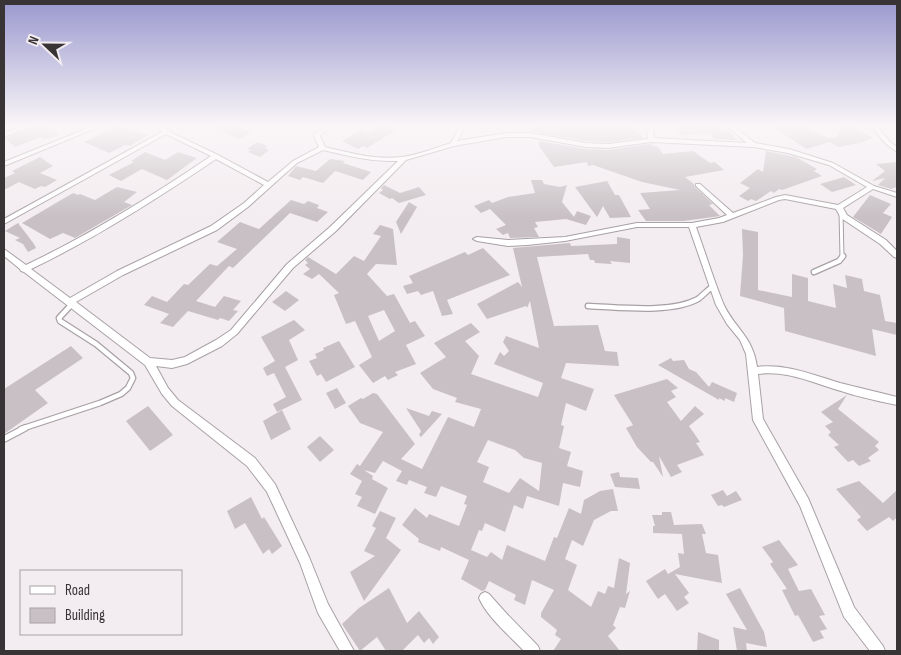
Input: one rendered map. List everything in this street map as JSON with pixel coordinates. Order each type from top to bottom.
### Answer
[{"type":"street","points":[[4,164],[22,157]]},
{"type":"street","points":[[4,222],[122,157]]},
{"type":"street","points":[[24,269],[58,253],[180,180],[215,157]]},
{"type":"street","points":[[217,157],[269,185]]},
{"type":"street","points":[[71,303],[120,273],[214,228],[230,217],[295,162],[305,157]]},
{"type":"street","points":[[356,157],[382,160],[404,159],[412,157]]},
{"type":"street","points":[[807,157],[831,164],[872,187],[897,195]]},
{"type":"street","points":[[148,362],[172,364],[187,360],[220,343],[234,332],[290,266],[333,229],[404,159]]},
{"type":"street","points":[[698,185],[732,216]]},
{"type":"street","points":[[477,238],[508,243],[527,242],[564,239],[637,225],[692,225],[732,216],[785,197],[840,209],[872,187]]},
{"type":"street","points":[[840,209],[844,216],[883,242],[897,255]]},
{"type":"street","points":[[692,225],[720,305],[730,322],[743,338],[751,354],[754,371],[755,409],[758,420],[804,502],[849,612],[878,651]]},
{"type":"street","points":[[4,252],[148,362],[165,392],[175,403],[251,462],[271,488],[305,561],[323,608],[346,651]]},
{"type":"street","points":[[754,371],[773,368],[790,371],[846,389],[897,401]]},
{"type":"street","points":[[485,598],[501,618],[533,651]]},
{"type":"lane","points":[[814,272],[839,262],[842,254],[840,209]]},
{"type":"lane","points":[[588,306],[649,307],[681,304],[697,299],[713,286]]},
{"type":"lane","points":[[4,439],[21,428],[100,403],[121,394],[131,384],[133,378],[131,373],[96,344],[60,321],[61,314],[71,303]]},
{"type":"building","points":[[40,157],[53,166],[40,173],[57,180],[45,187],[41,186],[35,189],[19,182],[4,190],[4,178],[15,173],[12,171]]},
{"type":"building","points":[[138,157],[156,157],[165,160],[171,157],[197,158],[167,180],[142,169],[121,181],[109,175],[134,162],[131,161]]},
{"type":"building","points":[[547,157],[701,157],[710,163],[715,162],[724,170],[685,177],[713,204],[709,205],[720,216],[684,221],[646,221],[638,210],[650,209],[640,193],[680,190],[642,182],[593,165],[588,166],[587,162],[554,167]]},
{"type":"building","points":[[765,157],[794,157],[817,169],[814,171],[822,176],[782,190],[779,189],[774,193],[771,191],[756,201],[751,199],[748,201],[739,196],[750,188],[740,183],[758,169],[763,172]]},
{"type":"building","points":[[330,159],[345,161],[343,163],[371,172],[363,180],[335,171],[323,183],[303,177],[300,180],[288,176],[296,166],[316,171]]},
{"type":"building","points":[[897,162],[897,187],[891,189],[878,185],[885,178],[872,181],[885,171],[876,164]]},
{"type":"building","points":[[844,177],[856,185],[832,192],[820,184]]},
{"type":"building","points":[[531,180],[542,180],[544,184],[560,187],[567,185],[562,202],[574,217],[577,211],[591,216],[586,225],[566,219],[535,222],[538,227],[534,228],[539,237],[510,238],[508,233],[503,235],[496,229],[506,225],[490,209],[481,213],[474,206],[489,200],[492,203],[508,197],[535,193]]},
{"type":"building","points":[[607,181],[615,195],[619,195],[631,217],[610,218],[603,206],[597,217],[575,187]]},
{"type":"building","points":[[384,185],[400,193],[419,187],[426,195],[399,203],[379,193],[383,190],[381,188]]},
{"type":"building","points":[[117,187],[137,192],[124,202],[132,205],[75,238],[63,233],[50,239],[22,223],[73,193],[95,200]]},
{"type":"building","points":[[870,195],[891,204],[883,213],[892,217],[881,234],[853,217]]},
{"type":"building","points":[[291,200],[304,204],[308,201],[319,205],[317,208],[328,212],[317,222],[290,213],[233,268],[229,266],[196,301],[215,307],[224,296],[241,301],[233,310],[238,311],[229,321],[220,318],[218,320],[188,311],[173,327],[160,323],[169,314],[144,305],[152,296],[167,302],[184,284],[188,285],[210,264],[217,266],[237,249],[217,242],[240,222],[259,229]]},
{"type":"building","points":[[409,202],[417,207],[401,234],[396,222]]},
{"type":"building","points":[[18,223],[36,248],[28,252],[23,244],[15,240],[20,238],[5,231]]},
{"type":"building","points":[[380,225],[393,229],[397,265],[376,264],[367,274],[387,296],[394,294],[410,323],[415,321],[425,336],[406,345],[416,364],[395,372],[398,375],[388,380],[385,376],[373,383],[359,365],[372,357],[355,321],[346,324],[334,295],[339,293],[319,274],[312,279],[303,274],[310,269],[305,265],[308,263],[305,260],[308,257],[336,274],[354,256],[364,261],[381,236],[373,234]],"holes":[[[384,310],[395,331],[379,341],[368,316]]]},
{"type":"building","points":[[742,229],[758,232],[758,290],[792,297],[792,274],[808,278],[808,301],[836,308],[833,284],[847,288],[845,275],[862,279],[864,291],[880,295],[885,321],[897,323],[897,335],[872,329],[876,356],[785,331],[784,308],[740,296],[743,255]]},
{"type":"building","points":[[617,237],[630,239],[630,263],[610,261],[612,264],[595,263],[594,260],[590,260],[588,254],[537,257],[554,326],[598,325],[605,351],[617,352],[619,366],[566,363],[561,378],[594,389],[586,411],[566,403],[561,425],[564,426],[559,448],[571,452],[567,466],[583,471],[580,487],[563,483],[559,506],[527,496],[523,509],[514,505],[505,532],[485,523],[482,531],[479,530],[471,550],[487,557],[491,552],[502,560],[507,545],[545,561],[554,537],[557,538],[569,508],[581,514],[584,500],[600,491],[613,489],[618,511],[611,511],[594,520],[583,546],[572,540],[565,559],[577,565],[568,590],[591,607],[598,591],[605,594],[608,586],[614,588],[619,558],[630,563],[626,594],[630,591],[625,608],[620,607],[613,625],[616,628],[608,636],[620,651],[553,651],[561,639],[555,635],[557,630],[541,617],[541,613],[554,590],[532,580],[525,605],[514,600],[516,595],[489,581],[485,590],[482,591],[461,579],[469,560],[441,547],[440,551],[418,542],[419,539],[402,525],[415,508],[427,518],[429,514],[459,526],[467,505],[464,504],[467,496],[441,486],[436,497],[424,493],[427,487],[409,480],[407,485],[396,481],[402,471],[383,461],[375,473],[364,470],[373,476],[372,479],[388,488],[375,514],[357,506],[362,497],[355,494],[362,481],[350,474],[357,464],[360,466],[383,432],[360,423],[348,406],[373,393],[377,394],[415,444],[401,459],[422,469],[448,417],[474,427],[481,409],[455,402],[457,398],[433,389],[420,373],[446,357],[434,343],[471,323],[480,332],[465,341],[479,356],[471,374],[538,397],[543,383],[494,364],[500,352],[504,356],[509,351],[503,342],[506,336],[539,348],[530,301],[527,308],[526,306],[487,319],[477,304],[518,282],[522,287],[513,248],[570,243],[571,246],[617,244]],"holes":[[[488,440],[515,450],[524,458],[542,463],[539,491],[520,478],[509,493],[483,482],[489,467],[477,462]]]},
{"type":"building","points":[[483,248],[510,275],[447,300],[453,314],[442,316],[433,291],[421,295],[418,291],[407,294],[403,286],[413,283],[409,276],[465,252],[468,255]]},
{"type":"building","points":[[286,291],[299,300],[285,311],[272,302]]},
{"type":"building","points":[[294,320],[305,330],[289,340],[298,360],[285,367],[302,400],[277,412],[273,404],[286,397],[274,373],[267,376],[263,368],[275,361],[261,337]]},
{"type":"building","points":[[339,341],[355,367],[326,382],[321,374],[317,376],[309,361],[317,358],[315,354],[324,350],[323,348]]},
{"type":"building","points":[[71,346],[83,358],[35,390],[48,403],[4,434],[4,389]]},
{"type":"building","points":[[671,358],[673,361],[684,360],[689,369],[696,372],[709,387],[712,382],[737,393],[734,402],[725,398],[725,401],[719,398],[719,400],[658,365]]},
{"type":"building","points":[[667,379],[678,388],[671,391],[676,397],[667,402],[681,421],[695,406],[704,414],[689,426],[700,442],[696,443],[704,455],[677,465],[682,472],[671,477],[659,456],[663,477],[653,462],[637,447],[626,428],[633,425],[614,395]]},
{"type":"building","points":[[337,388],[346,403],[335,409],[326,393]]},
{"type":"building","points":[[847,395],[838,409],[879,442],[875,446],[879,450],[868,458],[871,461],[859,466],[853,460],[848,462],[834,447],[839,445],[828,435],[831,432],[825,426],[833,422],[821,412]]},
{"type":"building","points":[[148,406],[173,435],[150,451],[126,421]]},
{"type":"building","points":[[406,408],[429,416],[432,411],[442,414],[421,437],[419,435],[421,431]]},
{"type":"building","points":[[282,410],[291,429],[271,440],[263,421]]},
{"type":"building","points":[[320,436],[334,450],[320,462],[307,447]]},
{"type":"building","points":[[619,472],[620,477],[638,478],[640,489],[615,487],[610,474]]},
{"type":"building","points":[[859,481],[883,503],[897,490],[897,517],[893,521],[889,517],[867,531],[857,520],[861,517],[836,489]]},
{"type":"building","points":[[723,490],[727,496],[736,491],[742,500],[724,507],[722,505],[718,506],[711,495]]},
{"type":"building","points":[[251,497],[262,519],[264,517],[282,546],[272,554],[269,549],[263,554],[245,523],[235,529],[227,511]]},
{"type":"building","points":[[380,511],[396,518],[386,538],[401,550],[364,601],[350,572],[375,556],[364,551],[376,528],[372,526]]},
{"type":"building","points":[[662,512],[671,512],[674,525],[702,524],[706,534],[702,534],[706,553],[718,555],[722,583],[675,574],[689,593],[684,597],[689,603],[677,611],[665,594],[658,599],[646,581],[665,569],[668,574],[680,567],[678,553],[684,554],[682,534],[653,533],[653,526],[655,526],[652,515],[662,515]]},
{"type":"building","points":[[779,540],[798,565],[788,569],[799,591],[811,589],[825,615],[819,616],[827,629],[820,631],[824,638],[813,642],[798,615],[795,616],[782,590],[787,589],[770,564],[773,562],[762,547]]},
{"type":"building","points":[[389,588],[407,623],[419,611],[439,637],[433,644],[429,638],[424,643],[418,635],[402,651],[386,651],[377,637],[360,651],[342,624],[359,608]]},
{"type":"building","points":[[740,588],[764,632],[767,647],[746,643],[747,651],[737,651],[733,627],[747,630],[726,594]]},
{"type":"building","points":[[698,632],[719,640],[719,651],[697,651]]}]
